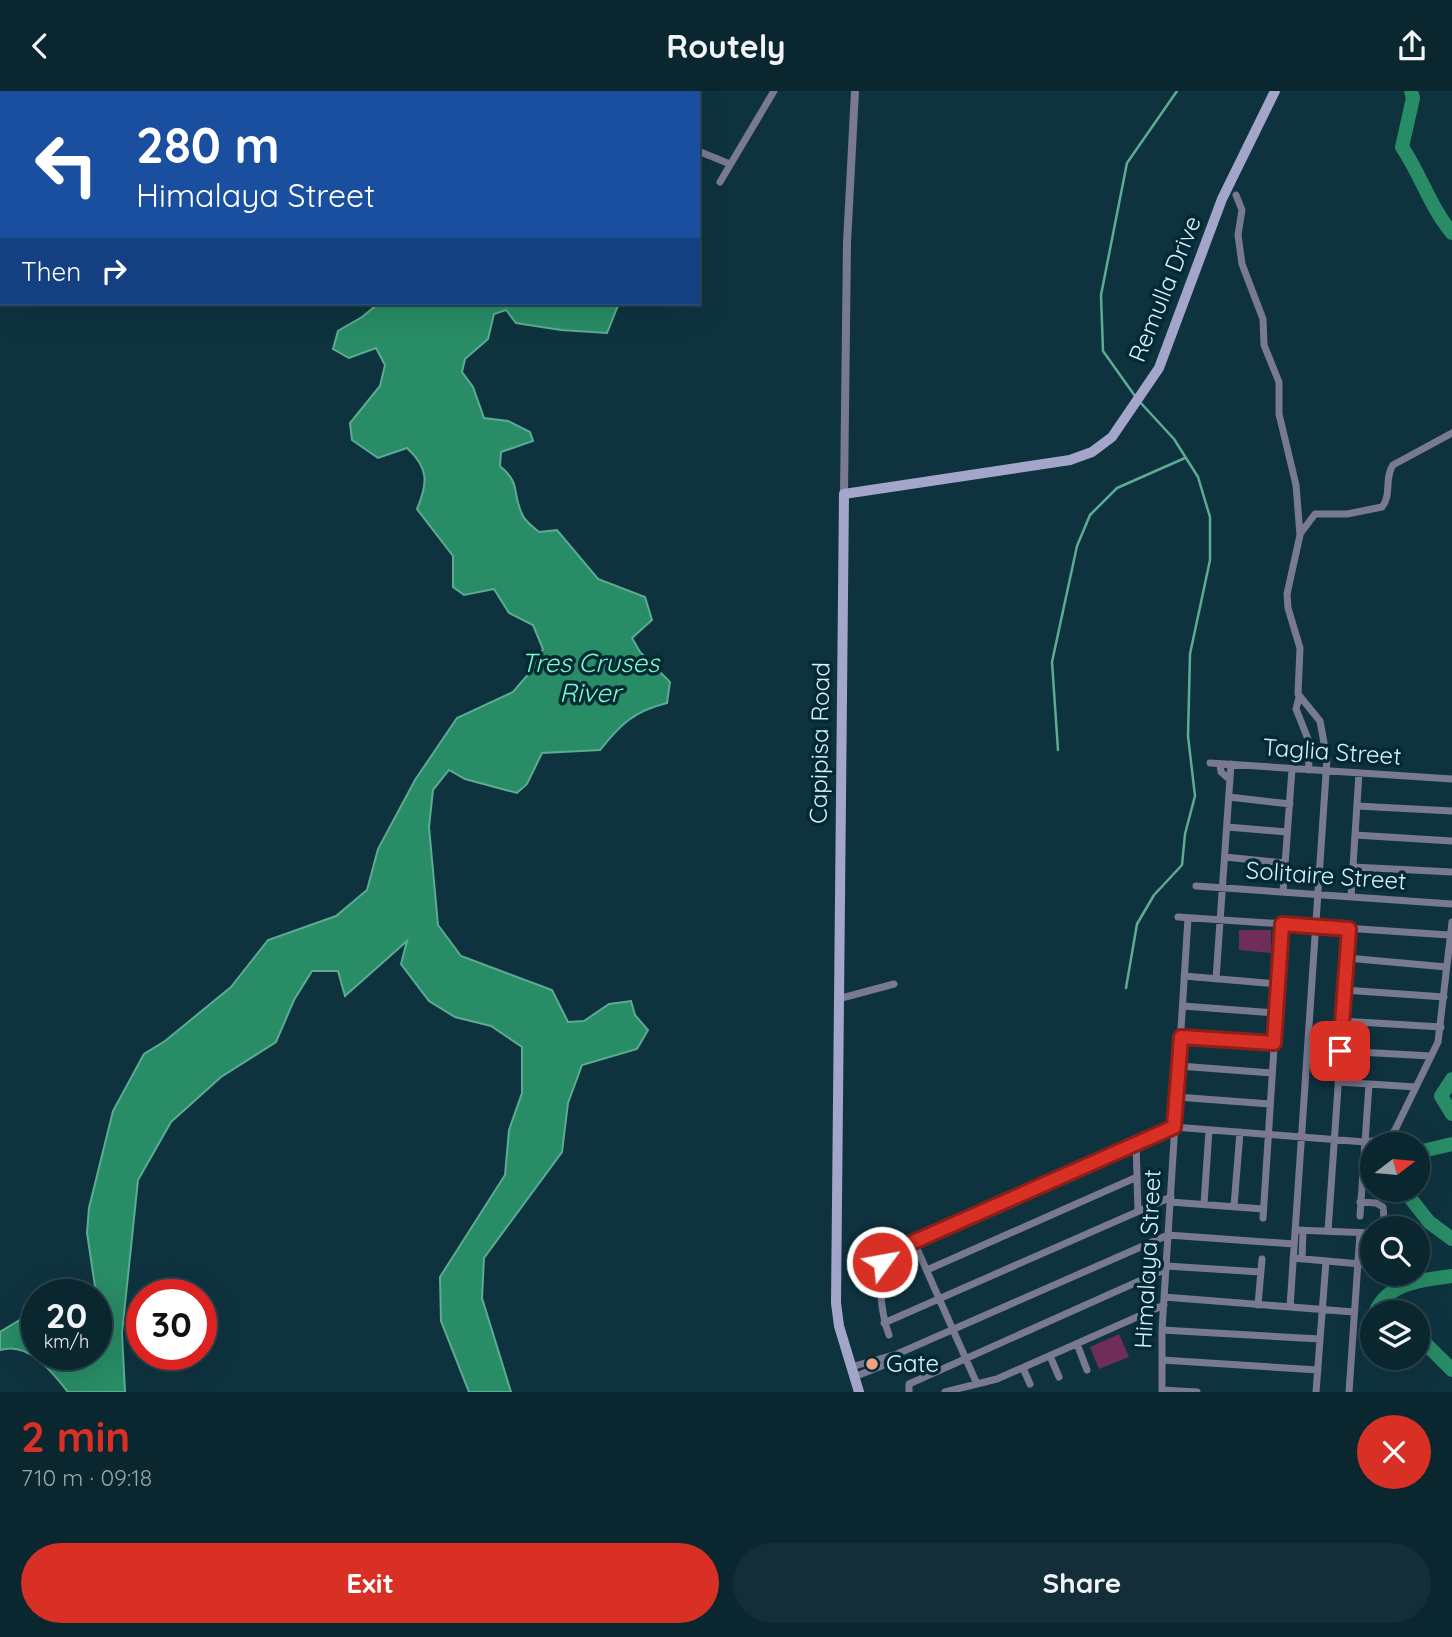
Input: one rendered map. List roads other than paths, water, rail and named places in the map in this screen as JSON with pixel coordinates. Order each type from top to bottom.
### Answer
[{"type":"main road","name":"Remulla Drive","points":[[844,494],[1070,460],[1097,450],[1118,430],[1165,355],[1222,199],[1275,91]]},
{"type":"main road","name":"Capipisa Road","points":[[844,494],[836,1303],[839,1326],[859,1392]]},
{"type":"street","points":[[720,182],[774,91]]},
{"type":"street","name":"Capipisa Road","points":[[844,494],[848,243],[855,91]]},
{"type":"street","points":[[700,152],[730,165]]},
{"type":"street","points":[[1236,195],[1242,210],[1238,227],[1242,264],[1263,319],[1264,345],[1279,382],[1279,414],[1296,485],[1300,535],[1287,594],[1290,617],[1300,648],[1299,697],[1296,709],[1308,739],[1309,770]]},
{"type":"street","points":[[1300,535],[1315,514],[1347,514],[1382,507],[1387,499],[1389,474],[1393,465],[1452,433]]},
{"type":"street","points":[[1299,697],[1320,721],[1326,745],[1302,1137],[1299,1230],[1302,1259]]},
{"type":"street","name":"Taglia Street","points":[[1210,763],[1452,779]]},
{"type":"street","points":[[1220,764],[1220,772],[1230,780]]},
{"type":"street","points":[[1216,979],[1231,764]]},
{"type":"street","points":[[1283,892],[1292,768]]},
{"type":"street","points":[[1351,897],[1359,773]]},
{"type":"street","points":[[1229,797],[1290,803]]},
{"type":"street","points":[[1357,806],[1452,811]]},
{"type":"street","points":[[1227,827],[1287,832]]},
{"type":"street","points":[[1355,835],[1452,841]]},
{"type":"street","points":[[1225,857],[1285,863]]},
{"type":"street","points":[[1353,867],[1452,872]]},
{"type":"street","name":"Solitaire Street","points":[[1196,886],[1452,904]]},
{"type":"street","points":[[1178,917],[1449,935]]},
{"type":"street","name":"Himalaya Street","points":[[1162,1391],[1164,1301],[1188,918]]},
{"type":"street","points":[[1394,1132],[1431,1056],[1441,1027],[1452,922]]},
{"type":"street","points":[[1263,1218],[1282,924]]},
{"type":"street","points":[[1328,1231],[1349,929]]},
{"type":"street","points":[[1347,958],[1446,967]]},
{"type":"street","points":[[1184,976],[1278,984]]},
{"type":"street","points":[[838,999],[894,984]]},
{"type":"street","points":[[1344,990],[1444,997]]},
{"type":"street","points":[[1182,1006],[1276,1013]]},
{"type":"street","points":[[1342,1021],[1441,1027]]},
{"type":"street","points":[[1181,1037],[1274,1043]]},
{"type":"street","points":[[1340,1051],[1431,1056]]},
{"type":"street","points":[[1179,1066],[1272,1073]]},
{"type":"street","points":[[1338,1082],[1416,1087]]},
{"type":"street","points":[[1366,1132],[1368,1084]]},
{"type":"street","points":[[1177,1097],[1270,1104]]},
{"type":"street","points":[[889,1335],[884,1323],[883,1257],[1136,1142],[1174,1127],[1360,1142]]},
{"type":"street","points":[[1204,1204],[1209,1130]]},
{"type":"street","points":[[1234,1206],[1240,1132]]},
{"type":"street","points":[[1136,1142],[1138,1211]]},
{"type":"street","points":[[926,1271],[1137,1177]]},
{"type":"street","points":[[884,1323],[1138,1211],[1171,1200],[1263,1209]]},
{"type":"street","points":[[1360,1216],[1360,1202],[1376,1203],[1383,1207],[1384,1216]]},
{"type":"street","points":[[1299,1230],[1360,1233],[1349,1392]]},
{"type":"street","points":[[1290,1307],[1294,1244],[1299,1230]]},
{"type":"street","points":[[853,1372],[880,1356],[897,1354],[953,1331],[1168,1235],[1294,1244]]},
{"type":"street","points":[[914,1242],[977,1384]]},
{"type":"street","points":[[1293,1258],[1358,1264]]},
{"type":"street","points":[[1258,1305],[1262,1259]]},
{"type":"street","points":[[1316,1392],[1326,1261]]},
{"type":"street","points":[[909,1392],[909,1384],[1166,1268],[1261,1272]]},
{"type":"street","points":[[945,1392],[1023,1368],[1164,1301],[1354,1312]]},
{"type":"street","points":[[1163,1330],[1320,1339]]},
{"type":"street","points":[[1077,1344],[1087,1370]]},
{"type":"street","points":[[1050,1356],[1059,1377]]},
{"type":"street","points":[[1162,1360],[1318,1370]]},
{"type":"street","points":[[1023,1368],[1030,1384]]},
{"type":"street","points":[[1162,1391],[1197,1392]]},
{"type":"water","name":"Tres Cruses River","points":[[377,305],[618,305],[607,333],[516,323],[506,310],[494,314],[488,339],[465,359],[462,372],[473,387],[484,418],[508,421],[530,432],[533,441],[501,452],[500,466],[514,484],[519,508],[526,520],[539,532],[557,530],[598,579],[645,597],[652,620],[632,638],[640,652],[670,682],[667,703],[646,710],[629,720],[600,750],[542,753],[527,784],[517,793],[465,779],[449,770],[433,790],[429,827],[438,925],[461,956],[552,990],[568,1022],[584,1021],[609,1004],[631,1001],[635,1015],[648,1030],[637,1049],[582,1065],[568,1103],[562,1152],[484,1258],[482,1298],[511,1392],[469,1392],[441,1321],[440,1277],[505,1175],[509,1130],[522,1093],[522,1047],[491,1026],[455,1017],[429,1001],[401,964],[407,941],[345,996],[338,971],[312,971],[294,1000],[276,1042],[221,1077],[171,1122],[138,1180],[122,1333],[125,1392],[68,1392],[49,1370],[112,1370],[112,1279],[94,1279],[87,1233],[89,1208],[113,1111],[144,1054],[165,1041],[231,987],[268,940],[336,916],[367,890],[378,849],[415,780],[457,718],[513,692],[532,670],[543,649],[533,625],[509,613],[494,589],[464,595],[453,587],[453,556],[417,509],[423,491],[424,476],[423,469],[414,455],[407,448],[378,458],[352,440],[350,423],[380,386],[385,365],[376,348],[349,358],[333,349],[338,331]]},
{"type":"water","name":"Tres Cruses River","points":[[21,1319],[21,1350],[0,1350],[0,1332]]},
{"type":"waterway","points":[[1135,396],[1103,351],[1101,295],[1127,163],[1177,91]]},
{"type":"waterway","points":[[1411,91],[1413,98],[1402,147],[1452,233]]},
{"type":"waterway","points":[[1126,988],[1137,924],[1154,895],[1182,865],[1185,834],[1195,796],[1188,736],[1190,654],[1210,560],[1210,517],[1198,477],[1174,439],[1139,401]]},
{"type":"waterway","points":[[1058,750],[1052,662],[1077,546],[1090,515],[1117,488],[1185,458]]},
{"type":"waterway","points":[[1452,1079],[1441,1096],[1452,1114]]},
{"type":"waterway","points":[[1430,1149],[1452,1144]]},
{"type":"waterway","points":[[1413,1202],[1429,1222],[1452,1239]]},
{"type":"waterway","points":[[1384,1300],[1408,1284],[1452,1276]]},
{"type":"waterway","points":[[1430,1348],[1452,1370]]},
{"type":"place","name":"Gate","points":[[872,1364]]}]
